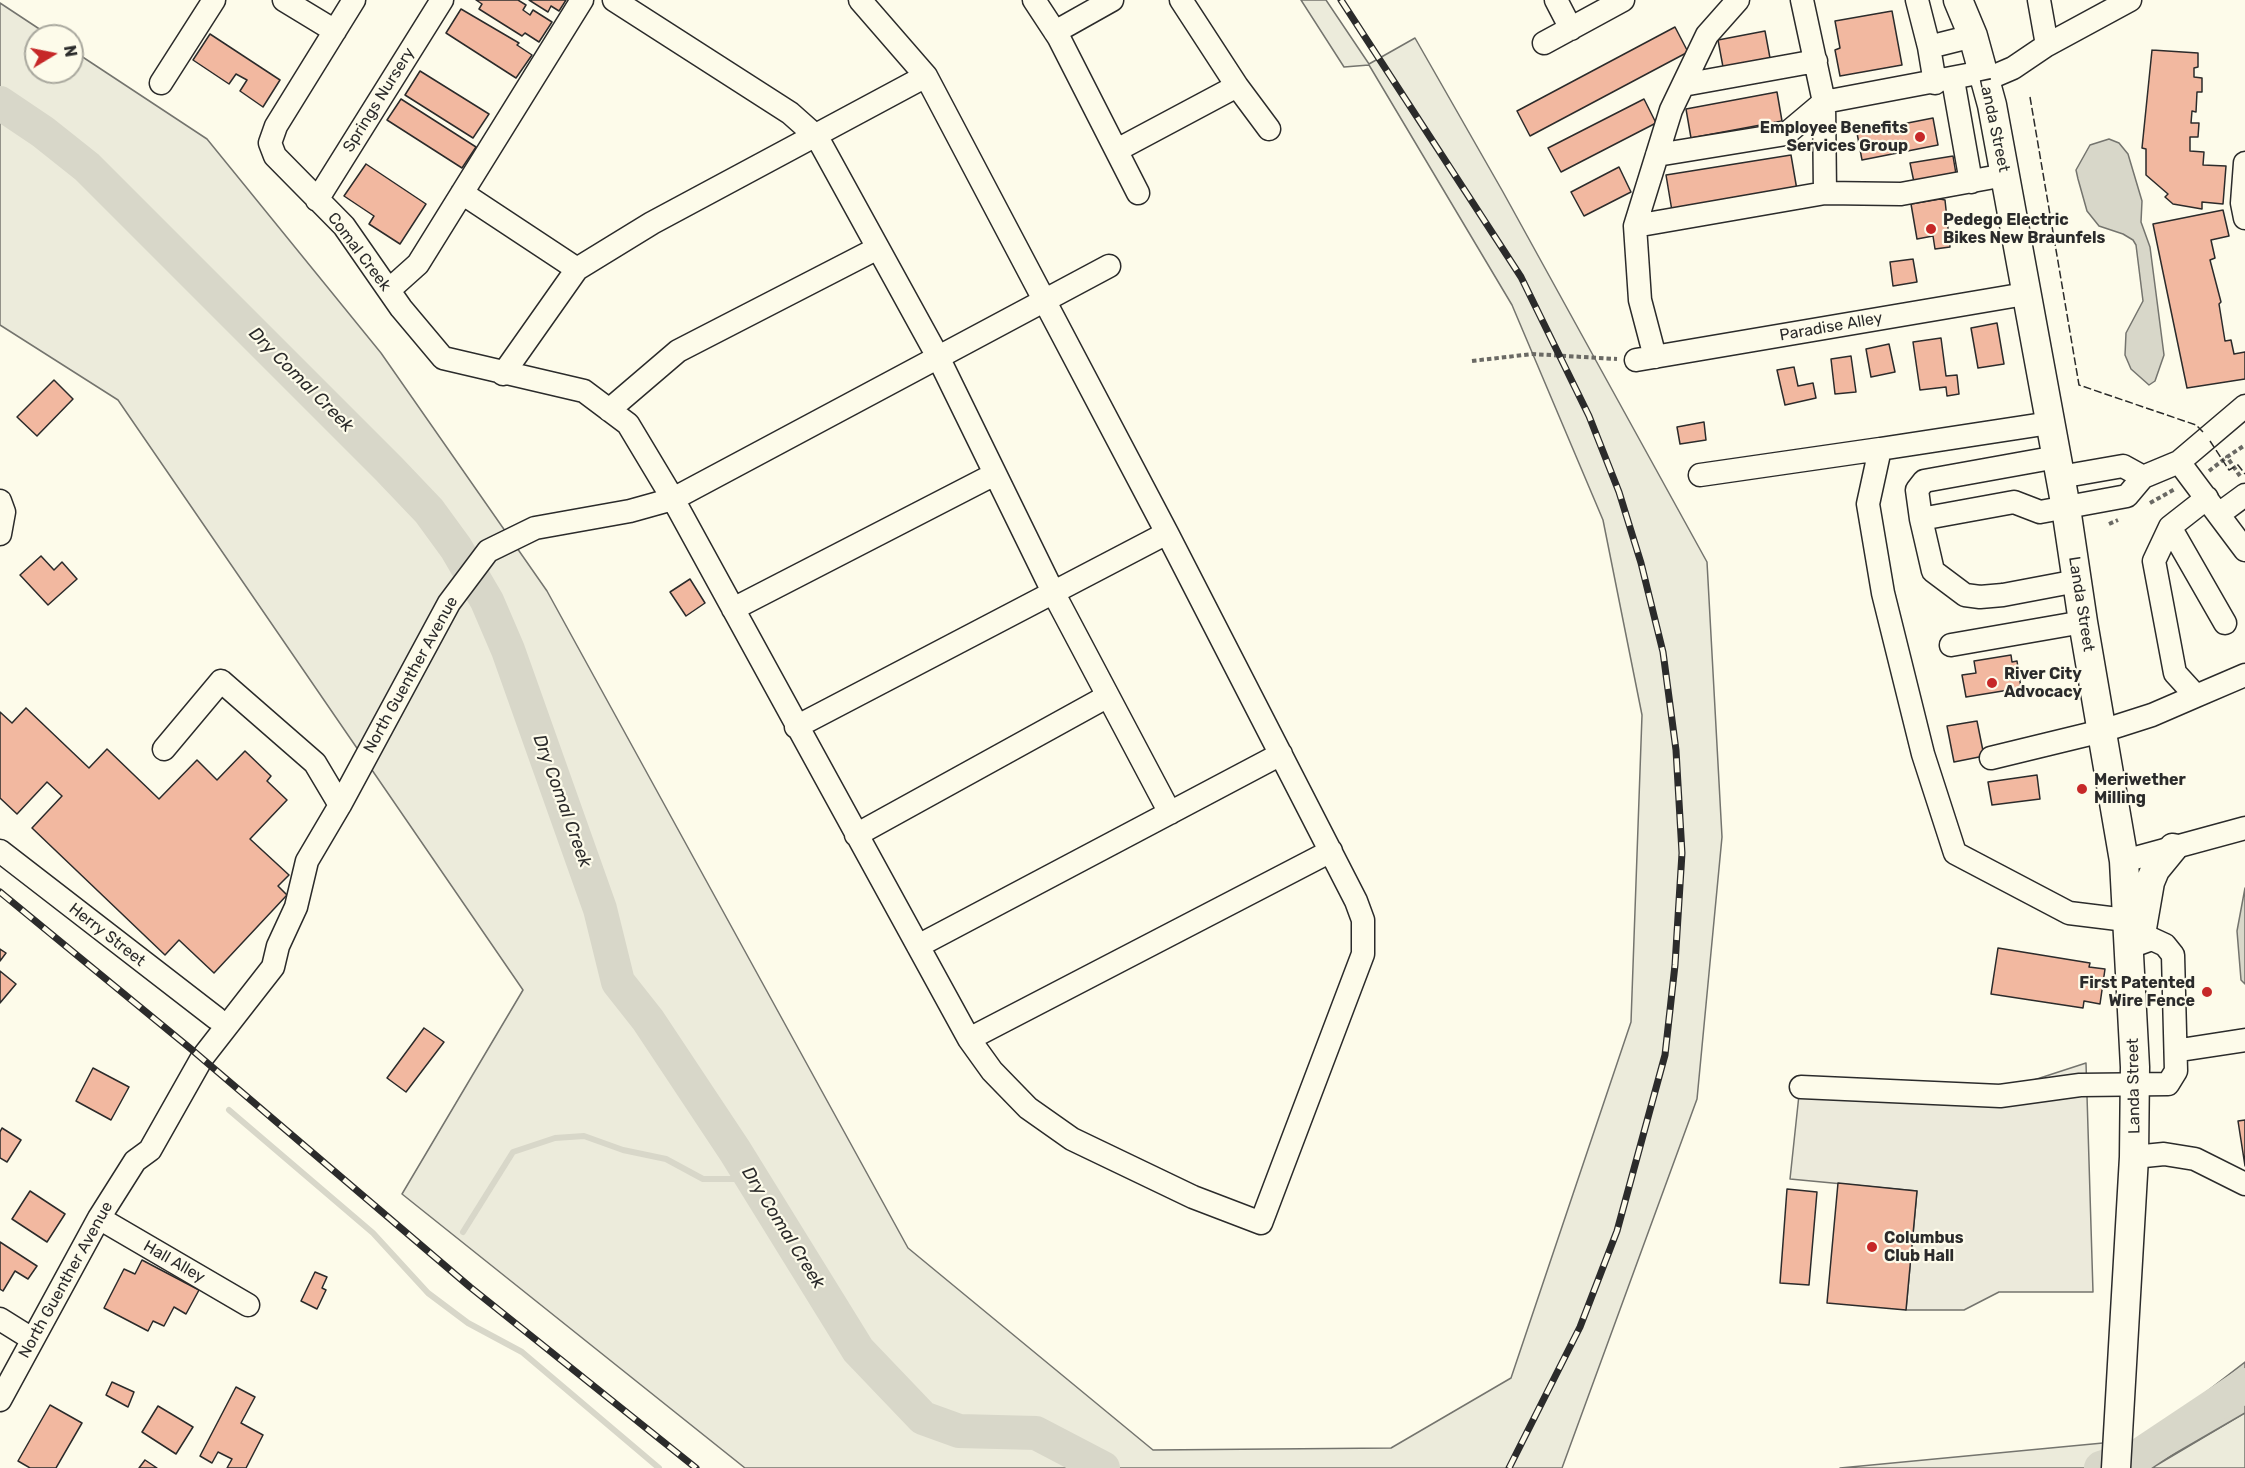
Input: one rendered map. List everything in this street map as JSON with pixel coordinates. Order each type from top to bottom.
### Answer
[{"type":"main road","name":"Landa Street","points":[[1965,12],[1984,76],[2005,175],[2066,508],[2124,861],[2135,1085],[2130,1242],[2116,1468]]},
{"type":"main road","points":[[2126,934],[2141,934],[2146,896],[2155,870],[2173,848]]},
{"type":"street","points":[[161,83],[214,0]]},
{"type":"street","points":[[284,0],[335,32],[354,0]]},
{"type":"street","name":"Springs Nursery","points":[[317,200],[442,0]]},
{"type":"street","points":[[395,299],[582,0]]},
{"type":"street","points":[[614,0],[790,113],[817,137],[938,357],[1053,592],[1170,813]]},
{"type":"street","points":[[860,0],[926,76],[1167,533],[1331,851],[969,1039]]},
{"type":"street","points":[[1034,0],[1055,32],[1138,193]]},
{"type":"street","points":[[1055,32],[1112,0]]},
{"type":"street","points":[[1181,0],[1237,86],[1269,129]]},
{"type":"street","points":[[1556,0],[1571,29]]},
{"type":"street","points":[[1544,44],[1623,0]]},
{"type":"street","points":[[1646,358],[1635,226],[1671,110],[1707,34],[1738,0]]},
{"type":"street","points":[[1802,0],[1824,102],[1825,192]]},
{"type":"street","points":[[2039,0],[2048,45]]},
{"type":"street","points":[[1920,1],[1929,47],[1962,130],[1971,182]]},
{"type":"street","points":[[1657,155],[1786,134],[1824,102],[1984,76],[2013,68],[2122,2]]},
{"type":"street","points":[[1929,47],[1965,12]]},
{"type":"street","name":"Comal Creek","points":[[335,32],[276,126],[270,143],[278,161],[344,226],[395,299],[443,358],[503,374],[584,391],[628,424],[673,499],[969,1039],[992,1071],[1028,1108],[1072,1139],[1155,1180],[1261,1223],[1363,954],[1363,920],[1331,851]]},
{"type":"street","points":[[1683,85],[1816,61]]},
{"type":"street","points":[[503,374],[577,269],[652,223],[817,137],[926,76]]},
{"type":"street","points":[[1117,150],[1237,86]]},
{"type":"street","points":[[1962,130],[1995,123]]},
{"type":"street","points":[[2245,163],[2242,203],[2245,218]]},
{"type":"street","points":[[1635,226],[1825,192],[1901,194],[2005,175]]},
{"type":"street","points":[[462,193],[577,269]]},
{"type":"street","points":[[609,410],[678,351],[878,248]]},
{"type":"street","name":"North Guenther Avenue","points":[[0,1400],[99,1218],[135,1161],[150,1150],[202,1058],[273,967],[278,946],[296,907],[307,861],[378,736],[449,603],[488,551],[535,528],[630,511],[673,499],[1109,266]]},
{"type":"street","name":"Paradise Alley","points":[[1646,358],[2025,294]]},
{"type":"street","points":[[1921,519],[2014,502],[2040,512],[2127,496],[2143,477],[2179,462],[2245,406]]},
{"type":"street","points":[[1700,475],[2050,423]]},
{"type":"street","points":[[1801,1087],[2000,1096],[2080,1085],[2168,1084],[2176,1071],[2173,955],[2165,945],[2152,939],[2126,934],[2069,913],[1955,853],[1923,754],[1883,593],[1868,504],[1880,449]]},
{"type":"street","points":[[2179,462],[2245,550]]},
{"type":"street","points":[[2077,581],[2003,595],[1980,597],[1965,595],[1933,571],[1917,490],[1924,481],[2058,467],[2123,466],[2143,477]]},
{"type":"street","points":[[733,609],[995,474]]},
{"type":"street","points":[[2196,696],[2175,673],[2154,561],[2170,527],[2213,506],[2244,487]]},
{"type":"street","points":[[0,501],[4,512],[0,534]]},
{"type":"street","points":[[2170,527],[2225,623]]},
{"type":"street","points":[[796,727],[1167,533]]},
{"type":"street","points":[[1951,645],[2083,622]]},
{"type":"street","points":[[1992,758],[2102,731],[2152,716],[2245,675]]},
{"type":"street","points":[[164,749],[221,681],[315,763],[340,805]]},
{"type":"street","points":[[856,835],[1108,696]]},
{"type":"street","points":[[918,946],[1281,754]]},
{"type":"street","points":[[2124,861],[2245,828]]},
{"type":"street","name":"Herry Street","points":[[0,851],[216,1018]]},
{"type":"street","name":"North Guenther Avenue","points":[[135,1161],[138,1141],[191,1049],[262,958],[278,946]]},
{"type":"street","points":[[2187,1049],[2245,1040]]},
{"type":"street","points":[[2134,1157],[2164,1154],[2195,1159],[2245,1184]]},
{"type":"street","name":"Hall Alley","points":[[99,1218],[248,1305]]},
{"type":"street","points":[[0,1319],[32,1339]]},
{"type":"path","points":[[1472,361],[1532,354],[1646,358]]},
{"type":"path","points":[[2207,473],[2245,445]]},
{"type":"path","points":[[2227,457],[2244,487]]},
{"type":"shaded area","points":[[1301,0],[1326,0],[1369,64],[1415,38],[1503,192],[1707,562],[1722,837],[1697,1099],[1562,1468],[745,1468],[402,1194],[523,990],[118,400],[0,325],[0,3],[32,24],[24,24],[24,84],[84,84],[84,58],[207,139],[381,353],[547,591],[908,1248],[1153,1450],[1391,1448],[1511,1378],[1631,1022],[1642,715],[1603,520],[1512,305],[1369,65],[1344,67]]},
{"type":"shaded area","points":[[2109,139],[2119,143],[2128,154],[2142,201],[2141,222],[2150,247],[2164,355],[2155,381],[2149,385],[2131,369],[2125,355],[2126,333],[2143,301],[2136,245],[2133,240],[2123,234],[2099,226],[2087,211],[2076,170],[2090,145]]},
{"type":"shaded area","points":[[2245,888],[2245,984],[2241,980],[2237,931]]},
{"type":"shaded area","points":[[2086,1063],[2093,1292],[1999,1292],[1964,1310],[1906,1310],[1917,1191],[1790,1179],[1801,1076],[2000,1091]]},
{"type":"shaded area","points":[[2245,1362],[2245,1413],[2150,1468],[2145,1439]]},
{"type":"shaded area","points":[[2245,1413],[2245,1468],[2152,1468]]},
{"type":"shaded area","points":[[2145,1439],[2150,1468],[1840,1468]]},
{"type":"building","points":[[476,0],[518,0],[526,5],[523,10],[530,15],[533,10],[552,22],[539,42],[525,33],[522,36],[479,9],[482,4]]},
{"type":"building","points":[[529,0],[566,0],[559,11],[551,6],[548,12]]},
{"type":"building","points":[[461,9],[519,43],[517,45],[532,55],[516,78],[446,33]]},
{"type":"building","points":[[1892,11],[1902,65],[1840,76],[1835,50],[1840,48],[1835,21]]},
{"type":"building","points":[[1675,27],[1688,52],[1530,136],[1517,111]]},
{"type":"building","points":[[1765,31],[1770,58],[1723,67],[1718,40]]},
{"type":"building","points":[[210,34],[280,80],[263,107],[240,91],[247,80],[236,74],[229,84],[193,60]]},
{"type":"building","points":[[2152,50],[2198,53],[2198,67],[2194,68],[2194,77],[2202,78],[2202,92],[2197,92],[2196,112],[2192,111],[2191,123],[2199,123],[2198,137],[2190,137],[2190,151],[2204,152],[2203,165],[2226,166],[2223,204],[2202,202],[2202,209],[2173,204],[2165,197],[2168,194],[2146,175],[2146,149],[2142,148]]},
{"type":"building","points":[[420,71],[489,114],[473,138],[405,95]]},
{"type":"building","points":[[1777,92],[1782,121],[1691,138],[1686,109]]},
{"type":"building","points":[[401,99],[476,147],[462,168],[387,120]]},
{"type":"building","points":[[1644,99],[1656,123],[1561,172],[1548,148]]},
{"type":"building","points":[[1933,118],[1938,145],[1862,160],[1857,133]]},
{"type":"building","points":[[1791,155],[1797,190],[1672,211],[1666,175]]},
{"type":"building","points":[[1953,156],[1957,180],[1915,187],[1910,163]]},
{"type":"building","points":[[366,164],[426,204],[400,244],[369,224],[374,216],[344,196]]},
{"type":"building","points":[[1619,167],[1631,192],[1584,216],[1571,192]]},
{"type":"building","name":"Pedego Electric Bikes New Braunfels","points":[[1945,200],[1950,247],[1935,249],[1933,236],[1917,239],[1911,204]]},
{"type":"building","points":[[2223,210],[2229,236],[2211,240],[2215,258],[2210,260],[2221,302],[2219,304],[2225,341],[2231,340],[2234,354],[2245,352],[2245,379],[2187,388],[2153,224]]},
{"type":"building","points":[[1913,259],[1917,282],[1893,286],[1890,262]]},
{"type":"building","points":[[1997,323],[2004,364],[1978,368],[1971,328]]},
{"type":"building","points":[[1941,338],[1946,376],[1957,375],[1959,394],[1947,396],[1946,387],[1920,390],[1913,342]]},
{"type":"building","points":[[1889,344],[1895,372],[1871,377],[1866,349]]},
{"type":"building","points":[[1851,356],[1856,392],[1835,394],[1831,359]]},
{"type":"building","points":[[1794,367],[1798,386],[1813,383],[1816,398],[1785,405],[1777,370]]},
{"type":"building","points":[[54,380],[73,399],[37,436],[17,417]]},
{"type":"building","points":[[1704,422],[1706,440],[1680,444],[1677,427]]},
{"type":"building","points":[[41,556],[54,570],[62,562],[77,579],[48,605],[20,575]]},
{"type":"building","points":[[690,579],[705,603],[686,616],[670,592]]},
{"type":"building","points":[[2011,655],[2012,662],[2017,661],[2021,688],[1966,697],[1962,675],[1976,673],[1974,661]]},
{"type":"building","points":[[26,708],[89,768],[107,749],[159,799],[197,760],[217,780],[245,751],[271,776],[267,781],[287,800],[250,839],[289,875],[278,886],[287,895],[214,973],[179,940],[165,955],[32,828],[62,796],[47,782],[17,814],[0,798],[0,712],[12,723]]},
{"type":"building","points":[[1977,721],[1984,756],[1954,762],[1947,726]]},
{"type":"building","points":[[2037,775],[2040,799],[1992,805],[1988,782]]},
{"type":"building","points":[[1998,948],[2090,963],[2089,967],[2105,969],[2100,1004],[2084,1001],[2083,1008],[1991,994]]},
{"type":"building","points":[[0,949],[6,953],[0,961]]},
{"type":"building","points":[[0,971],[16,984],[0,1003]]},
{"type":"building","points":[[424,1028],[444,1042],[406,1092],[387,1078]]},
{"type":"building","points":[[93,1068],[129,1087],[111,1120],[76,1101]]},
{"type":"building","points":[[2245,1120],[2245,1166],[2238,1121]]},
{"type":"building","points":[[2,1128],[21,1140],[7,1162],[0,1158]]},
{"type":"building","name":"Columbus Club Hall","points":[[1838,1183],[1917,1191],[1906,1310],[1827,1303]]},
{"type":"building","points":[[1787,1189],[1817,1192],[1809,1285],[1780,1283]]},
{"type":"building","points":[[30,1191],[65,1214],[47,1242],[12,1219]]},
{"type":"building","points":[[0,1242],[37,1266],[28,1279],[15,1271],[3,1291],[0,1289]]},
{"type":"building","points":[[142,1260],[199,1290],[186,1314],[174,1307],[164,1326],[153,1321],[148,1331],[104,1308],[124,1269],[135,1274]]},
{"type":"building","points":[[315,1272],[327,1277],[322,1288],[326,1290],[317,1309],[301,1301]]},
{"type":"building","points":[[112,1382],[134,1392],[128,1407],[106,1395]]},
{"type":"building","points":[[236,1387],[255,1397],[241,1423],[263,1435],[246,1468],[227,1468],[232,1459],[218,1452],[212,1463],[200,1456]]},
{"type":"building","points":[[50,1405],[82,1423],[56,1468],[30,1468],[18,1461]]},
{"type":"building","points":[[158,1406],[193,1427],[176,1454],[142,1432]]},
{"type":"building","points":[[145,1460],[157,1468],[139,1468]]},
{"type":"waterway","name":"Dry Comal Creek","points":[[0,103],[43,132],[87,167],[389,469],[429,511],[456,548],[487,601],[508,650],[600,909],[618,982],[648,1020],[735,1151],[858,1350],[923,1418],[959,1431],[1036,1433],[1103,1468]]},
{"type":"waterway","points":[[229,1110],[373,1233],[428,1293],[468,1323],[522,1352],[659,1468]]},
{"type":"waterway","points":[[463,1232],[513,1152],[555,1138],[584,1136],[623,1150],[666,1159],[703,1179],[753,1179]]},
{"type":"waterway","name":"Dry Comal Creek","points":[[2101,1468],[2140,1455],[2245,1385]]},
{"type":"railway","points":[[1341,0],[1521,277],[1589,416],[1619,492],[1641,563],[1663,652],[1676,750],[1682,853],[1675,965],[1665,1055],[1617,1231],[1580,1327],[1509,1468]]},
{"type":"railway","points":[[0,892],[191,1049],[470,1287],[696,1468]]},
{"type":"fence","points":[[2030,97],[2079,385],[2196,425],[2203,432]]},
{"type":"fence","points":[[2210,441],[2229,470],[2238,465],[2245,474]]},
{"type":"place","name":"Employee Benefits Services Group","points":[[1920,137]]},
{"type":"place","name":"Pedego Electric Bikes New Braunfels","points":[[1931,229]]},
{"type":"place","name":"River City Advocacy","points":[[1992,683]]},
{"type":"place","name":"Meriwether Milling","points":[[2082,789]]},
{"type":"place","name":"First Patented Wire Fence","points":[[2207,992]]},
{"type":"place","name":"Columbus Club Hall","points":[[1872,1247]]}]
